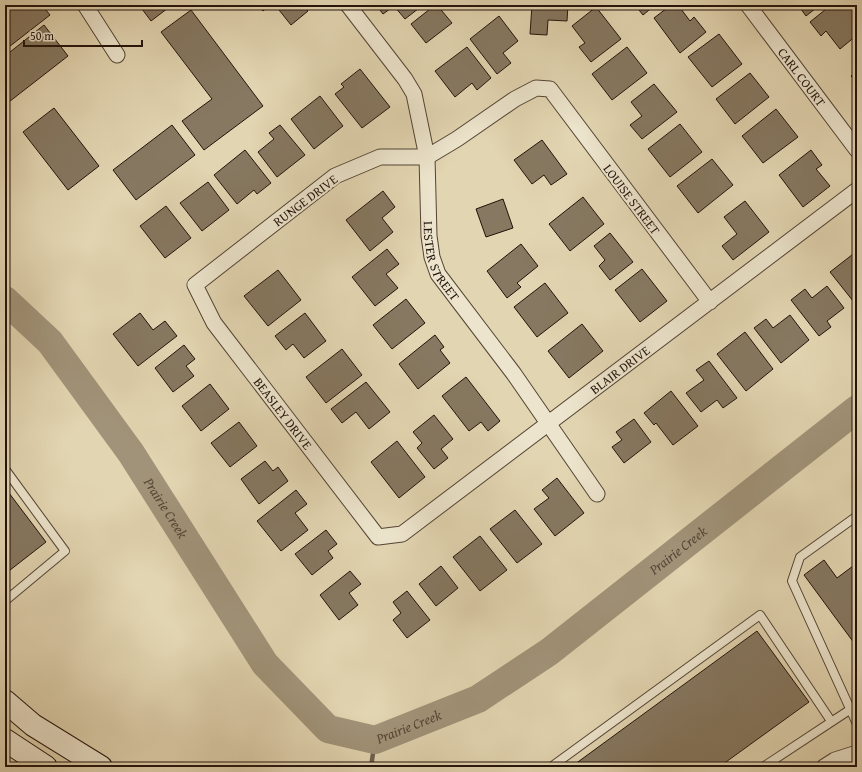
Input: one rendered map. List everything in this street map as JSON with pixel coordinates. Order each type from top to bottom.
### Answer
[{"type":"main road","points":[[5,702],[33,725],[101,767]]},
{"type":"main road","points":[[5,740],[46,767]]},
{"type":"street","points":[[85,5],[117,54]]},
{"type":"street","name":"LESTER STREET","points":[[348,5],[405,79],[414,94],[427,157],[429,236],[432,257],[438,274],[514,374],[597,494]]},
{"type":"street","name":"CARL COURT","points":[[748,5],[857,150]]},
{"type":"street","name":"LOUISE STREET","points":[[427,157],[515,99],[536,88],[550,89],[710,302]]},
{"type":"street","name":"RUNGE DRIVE","points":[[195,285],[335,176],[380,157],[427,157]]},
{"type":"street","name":"BLAIR DRIVE","points":[[378,537],[402,534],[857,190]]},
{"type":"street","name":"BEASLEY DRIVE","points":[[195,285],[214,323],[378,537]]},
{"type":"street","points":[[824,767],[836,760],[857,753]]},
{"type":"lane","points":[[5,469],[64,552],[5,601]]},
{"type":"lane","points":[[857,516],[800,557],[792,581],[854,707],[857,724]]},
{"type":"lane","points":[[551,767],[760,615],[831,721]]},
{"type":"lane","points":[[763,767],[854,707]]},
{"type":"building","points":[[5,5],[42,5],[50,15],[5,50]]},
{"type":"building","points":[[139,5],[172,5],[151,21]]},
{"type":"building","points":[[258,5],[270,5],[263,11]]},
{"type":"building","points":[[275,5],[303,5],[308,11],[291,25]]},
{"type":"building","points":[[376,5],[423,5],[405,19],[394,6],[383,14]]},
{"type":"building","points":[[437,5],[452,23],[426,43],[411,24]]},
{"type":"building","points":[[532,5],[568,5],[567,21],[548,20],[547,35],[530,34]]},
{"type":"building","points":[[635,5],[655,5],[643,15]]},
{"type":"building","points":[[671,5],[678,5],[690,21],[694,17],[706,32],[680,53],[654,18]]},
{"type":"building","points":[[798,5],[820,5],[806,16]]},
{"type":"building","points":[[831,5],[856,5],[857,7],[857,35],[840,49],[826,31],[821,36],[810,22]]},
{"type":"building","points":[[596,7],[621,39],[591,62],[579,47],[585,43],[572,26]]},
{"type":"building","points":[[191,10],[263,106],[204,150],[182,121],[212,99],[161,32]]},
{"type":"building","points":[[499,16],[518,41],[503,53],[511,63],[497,74],[470,39]]},
{"type":"building","points":[[44,25],[68,56],[5,105],[5,56]]},
{"type":"building","points":[[719,34],[742,64],[712,87],[688,57]]},
{"type":"building","points":[[467,47],[491,78],[477,90],[472,83],[455,97],[435,71]]},
{"type":"building","points":[[627,47],[647,73],[612,100],[592,74]]},
{"type":"building","points":[[360,69],[390,107],[362,128],[335,94],[344,87],[341,84]]},
{"type":"building","points":[[857,71],[857,83],[851,76]]},
{"type":"building","points":[[750,73],[769,97],[735,124],[716,99]]},
{"type":"building","points":[[654,84],[677,112],[642,139],[630,125],[642,116],[631,102]]},
{"type":"building","points":[[320,96],[343,126],[314,149],[291,119]]},
{"type":"building","points":[[54,108],[99,166],[68,190],[23,132]]},
{"type":"building","points":[[776,109],[798,137],[763,163],[742,136]]},
{"type":"building","points":[[680,124],[702,152],[670,177],[648,149]]},
{"type":"building","points":[[172,125],[195,155],[136,200],[113,170]]},
{"type":"building","points":[[280,125],[305,155],[277,177],[258,152],[274,139],[269,133]]},
{"type":"building","points":[[542,140],[567,174],[551,185],[544,175],[532,184],[514,160]]},
{"type":"building","points":[[245,150],[271,183],[257,194],[254,190],[237,204],[214,175]]},
{"type":"building","points":[[811,150],[822,165],[816,169],[830,186],[803,207],[779,175]]},
{"type":"building","points":[[712,159],[733,185],[698,213],[677,186]]},
{"type":"building","points":[[208,182],[229,210],[202,231],[180,203]]},
{"type":"building","points":[[383,191],[395,207],[382,218],[393,232],[370,251],[346,220]]},
{"type":"building","points":[[583,197],[604,224],[570,251],[549,224]]},
{"type":"building","points":[[503,199],[513,228],[486,237],[476,209]]},
{"type":"building","points":[[745,201],[769,232],[733,260],[722,246],[737,234],[724,217]]},
{"type":"building","points":[[166,206],[191,238],[165,258],[140,226]]},
{"type":"building","points":[[610,233],[633,262],[610,280],[599,266],[605,260],[594,246]]},
{"type":"building","points":[[521,244],[538,266],[517,283],[521,287],[507,298],[487,271]]},
{"type":"building","points":[[387,249],[399,264],[386,274],[398,288],[375,306],[352,277]]},
{"type":"building","points":[[857,251],[857,306],[830,272]]},
{"type":"building","points":[[642,269],[667,301],[640,322],[615,290]]},
{"type":"building","points":[[278,270],[301,300],[268,326],[244,296]]},
{"type":"building","points":[[545,283],[568,313],[537,337],[514,307]]},
{"type":"building","points":[[827,286],[844,308],[827,321],[831,327],[819,336],[791,300],[805,289],[812,298]]},
{"type":"building","points":[[406,299],[425,323],[392,349],[373,325]]},
{"type":"building","points":[[140,313],[153,330],[165,321],[177,336],[138,366],[113,334]]},
{"type":"building","points":[[305,313],[326,341],[304,358],[293,344],[286,350],[275,336]]},
{"type":"building","points":[[790,315],[809,340],[781,363],[754,328],[766,319],[773,328]]},
{"type":"building","points":[[582,324],[603,351],[569,378],[548,351]]},
{"type":"building","points":[[745,332],[773,369],[746,391],[717,354]]},
{"type":"building","points":[[435,335],[444,347],[440,350],[450,363],[418,389],[399,364]]},
{"type":"building","points":[[184,345],[195,359],[186,366],[194,376],[173,392],[155,368]]},
{"type":"building","points":[[342,349],[362,375],[326,403],[306,377]]},
{"type":"building","points":[[709,361],[737,398],[723,408],[717,400],[701,412],[686,393],[704,380],[696,370]]},
{"type":"building","points":[[466,377],[500,421],[488,431],[481,422],[469,431],[442,396]]},
{"type":"building","points":[[366,382],[390,412],[369,429],[356,412],[342,423],[331,409]]},
{"type":"building","points":[[210,384],[229,409],[201,431],[182,406]]},
{"type":"building","points":[[671,391],[698,426],[673,445],[656,423],[654,425],[644,413]]},
{"type":"building","points":[[434,415],[453,439],[441,449],[448,458],[434,469],[417,448],[422,443],[413,432]]},
{"type":"building","points":[[634,419],[651,442],[624,463],[612,447],[622,440],[616,432]]},
{"type":"building","points":[[239,422],[257,446],[230,467],[211,443]]},
{"type":"building","points":[[397,441],[425,477],[399,498],[371,462]]},
{"type":"building","points":[[265,461],[273,471],[278,467],[288,481],[259,504],[241,479]]},
{"type":"building","points":[[557,478],[584,513],[555,536],[534,509],[549,498],[542,490]]},
{"type":"building","points":[[296,490],[307,504],[295,513],[308,530],[281,551],[257,521]]},
{"type":"building","points":[[9,493],[46,542],[5,574],[5,495]]},
{"type":"building","points":[[515,510],[542,544],[517,563],[490,529]]},
{"type":"building","points":[[326,530],[337,544],[328,551],[333,558],[312,575],[295,554]]},
{"type":"building","points":[[480,536],[507,570],[480,591],[453,557]]},
{"type":"building","points":[[824,560],[837,578],[857,563],[857,647],[804,575]]},
{"type":"building","points":[[441,566],[458,588],[436,606],[419,584]]},
{"type":"building","points":[[350,571],[361,584],[349,593],[358,605],[339,620],[320,595]]},
{"type":"building","points":[[407,591],[430,620],[407,638],[393,620],[401,613],[393,602]]},
{"type":"building","points":[[757,631],[809,702],[719,767],[571,767]]},
{"type":"waterway","name":"Prairie Creek","points":[[5,300],[50,342],[131,453],[265,664],[328,729],[375,740],[478,699],[549,652],[857,409]]},
{"type":"waterway","points":[[371,767],[375,740]]}]
